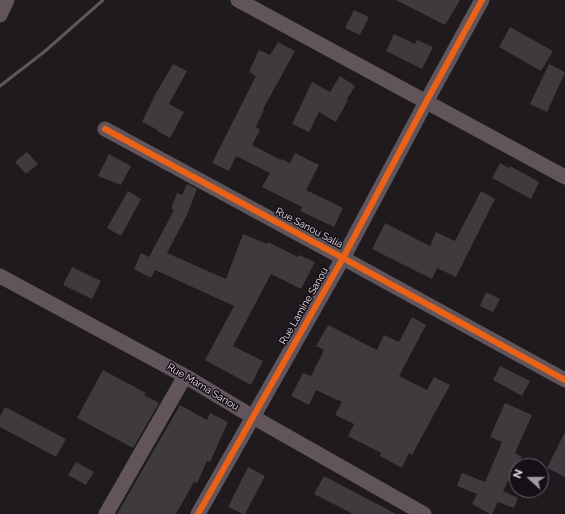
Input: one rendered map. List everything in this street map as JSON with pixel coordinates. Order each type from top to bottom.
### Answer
[{"type":"street","points":[[0,14],[7,0]]},
{"type":"street","points":[[238,0],[565,177]]},
{"type":"street","name":"Rue Lamine Sanou","points":[[198,514],[343,258],[482,0]]},
{"type":"street","name":"Rue Sanou Salia","points":[[105,129],[565,380]]},
{"type":"street","name":"Rue Mama Sanou","points":[[0,276],[185,376],[253,417],[424,514]]},
{"type":"street","points":[[106,514],[185,376]]},
{"type":"building","points":[[396,0],[460,0],[445,25]]},
{"type":"building","points":[[354,10],[369,17],[360,35],[345,28]]},
{"type":"building","points":[[510,27],[553,51],[541,71],[499,47]]},
{"type":"building","points":[[394,34],[415,44],[417,40],[433,47],[422,69],[386,51]]},
{"type":"building","points":[[278,42],[295,51],[263,109],[264,110],[256,127],[260,130],[252,145],[290,163],[295,153],[319,165],[306,190],[343,208],[334,227],[300,211],[302,207],[262,187],[270,173],[236,156],[229,171],[212,163],[256,76],[249,72],[259,50],[270,55]]},
{"type":"building","points":[[173,64],[187,71],[169,104],[184,112],[170,138],[142,122],[156,93]]},
{"type":"building","points":[[549,64],[565,73],[547,112],[530,104]]},
{"type":"building","points":[[340,76],[355,86],[336,122],[319,112],[309,132],[292,124],[312,82],[330,92]]},
{"type":"building","points":[[27,152],[38,164],[26,174],[15,162]]},
{"type":"building","points":[[109,154],[131,166],[121,185],[98,176]]},
{"type":"building","points":[[500,163],[509,168],[510,166],[539,182],[531,199],[492,178]]},
{"type":"building","points":[[187,184],[197,189],[187,215],[167,253],[226,279],[243,234],[267,244],[268,242],[298,257],[299,255],[315,262],[301,289],[271,274],[233,346],[263,361],[251,385],[205,360],[234,306],[155,270],[151,278],[134,269],[141,253],[149,257],[174,210],[171,209],[177,193],[182,195]]},
{"type":"building","points":[[128,191],[141,199],[121,236],[107,228]]},
{"type":"building","points":[[481,191],[495,199],[456,277],[437,268],[432,279],[372,249],[385,223],[430,246],[436,232],[455,241]]},
{"type":"building","points":[[72,267],[101,281],[92,299],[63,285]]},
{"type":"building","points":[[486,292],[500,299],[493,312],[480,306]]},
{"type":"building","points":[[412,317],[426,325],[399,376],[427,390],[434,377],[450,385],[412,455],[409,453],[402,468],[380,456],[381,453],[348,436],[354,424],[335,415],[342,402],[316,390],[309,405],[291,396],[303,373],[311,376],[324,350],[316,346],[328,325],[377,350],[384,335],[399,342]]},
{"type":"building","points":[[500,366],[530,381],[522,396],[493,380]]},
{"type":"building","points":[[103,370],[146,393],[144,395],[159,403],[133,448],[77,418]]},
{"type":"building","points":[[505,403],[532,415],[515,453],[522,458],[509,458],[509,479],[503,491],[509,494],[509,498],[518,498],[514,508],[498,502],[492,514],[472,504],[477,494],[457,486],[462,473],[485,482],[502,442],[490,437]]},
{"type":"building","points":[[180,405],[207,420],[210,413],[228,422],[210,462],[207,461],[197,483],[194,482],[176,514],[117,514]]},
{"type":"building","points":[[5,407],[66,439],[56,457],[0,427],[0,416]]},
{"type":"building","points":[[565,432],[565,477],[549,469],[549,464]]},
{"type":"building","points":[[76,462],[94,472],[86,485],[68,475]]},
{"type":"building","points":[[248,467],[265,476],[245,514],[243,514],[228,507]]},
{"type":"building","points":[[324,476],[396,514],[353,514],[314,494]]},
{"type":"railway","points":[[0,86],[44,52],[103,0]]},
{"type":"cycle path","points":[[198,514],[343,258],[482,0]]},
{"type":"cycle path","points":[[105,129],[565,380]]}]
